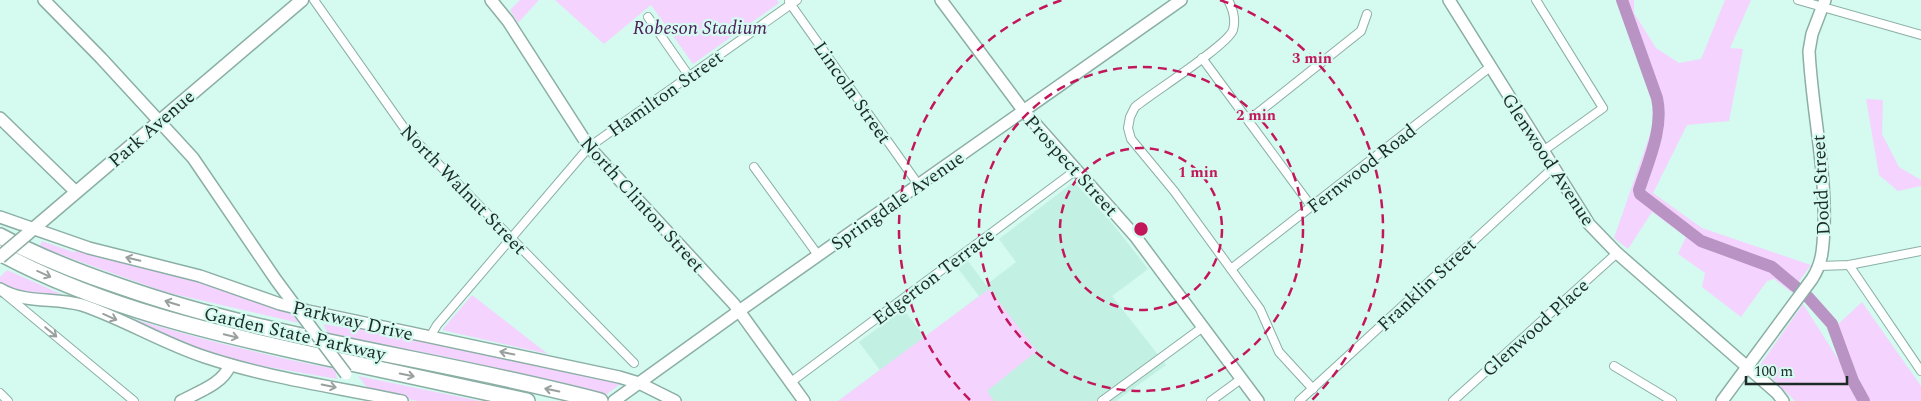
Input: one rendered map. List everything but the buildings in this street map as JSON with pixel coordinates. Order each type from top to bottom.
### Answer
[{"type":"highway","name":"Garden State Parkway","points":[[0,236],[70,268],[153,298],[203,312],[281,332],[600,401]]},
{"type":"highway","name":"Garden State Parkway","points":[[0,253],[33,270],[77,288],[180,323],[267,345],[527,401]]},
{"type":"main road","name":"Park Avenue","points":[[0,257],[302,0]]},
{"type":"street","points":[[44,0],[97,54],[198,164],[297,308],[364,397]]},
{"type":"street","name":"North Walnut Street","points":[[314,0],[407,132],[634,363]]},
{"type":"street","name":"North Clinton Street","points":[[491,0],[508,21],[589,147],[739,311],[804,401]]},
{"type":"street","name":"Prospect Street","points":[[941,0],[1023,110],[1135,236],[1258,401]]},
{"type":"street","name":"Springdale Avenue","points":[[619,398],[918,184],[1181,0]]},
{"type":"street","points":[[1228,0],[1233,10],[1234,22],[1232,32],[1202,58],[1134,107],[1128,128],[1131,139],[1139,150],[1174,191],[1260,309],[1279,352],[1312,389]]},
{"type":"street","name":"Glenwood Avenue","points":[[1449,0],[1589,224],[1617,253],[1783,401]]},
{"type":"street","points":[[1536,0],[1603,108],[1543,151]]},
{"type":"street","points":[[1798,0],[1824,4],[1921,35]]},
{"type":"street","name":"Hamilton Street","points":[[430,337],[437,325],[589,147],[792,1]]},
{"type":"street","name":"Lincoln Street","points":[[792,1],[918,184]]},
{"type":"street","name":"Dodd Street","points":[[1722,401],[1807,286],[1819,266],[1822,253],[1825,202],[1809,51],[1812,34],[1824,4]]},
{"type":"street","points":[[1249,120],[1361,31],[1367,14]]},
{"type":"street","points":[[648,18],[688,76]]},
{"type":"street","points":[[1202,58],[1311,206]]},
{"type":"street","name":"Fernwood Road","points":[[1232,269],[1490,66]]},
{"type":"street","points":[[0,118],[76,192]]},
{"type":"street","points":[[754,167],[818,255]]},
{"type":"street","name":"Franklin Street","points":[[1299,401],[1553,168]]},
{"type":"street","name":"Edgerton Terrace","points":[[791,382],[1076,170]]},
{"type":"street","name":"Parkway Drive","points":[[0,217],[29,232],[206,278],[297,308],[619,377],[640,383],[675,401]]},
{"type":"street","points":[[1819,266],[1849,265],[1921,251]]},
{"type":"street","name":"Glenwood Place","points":[[1453,401],[1617,253]]},
{"type":"street","points":[[1849,265],[1921,371]]},
{"type":"street","points":[[0,289],[23,297],[81,305],[189,352],[230,365],[364,397],[402,401]]},
{"type":"street","points":[[0,289],[134,401]]},
{"type":"street","points":[[1102,401],[1203,327]]},
{"type":"street","points":[[181,401],[222,378],[230,365]]},
{"type":"street","points":[[1614,366],[1672,401]]},
{"type":"street","points":[[1211,401],[1241,379]]},
{"type":"street","points":[[0,393],[8,401]]},
{"type":"shaded area","points":[[1074,182],[1112,223],[1148,269],[1112,296],[1166,365],[1116,401],[838,401],[880,370],[859,342],[903,309],[925,337],[979,296],[957,267],[967,260],[986,285],[1016,262],[999,239]]},
{"type":"green space","points":[[520,0],[539,0],[518,23],[510,10]]},
{"type":"green space","name":"Robeson Stadium","points":[[555,0],[777,0],[779,3],[693,64],[651,5],[604,44]]},
{"type":"green space","points":[[1622,0],[1634,0],[1634,13],[1656,48],[1679,63],[1701,59],[1725,0],[1751,0],[1730,48],[1743,49],[1729,121],[1687,125],[1653,193],[1702,228],[1811,265],[1791,292],[1774,279],[1767,281],[1741,317],[1702,287],[1705,273],[1678,254],[1686,237],[1652,212],[1628,249],[1614,238],[1657,114],[1621,4]]},
{"type":"green space","points":[[1866,99],[1883,100],[1882,134],[1899,167],[1921,180],[1921,186],[1898,191],[1879,175]]},
{"type":"green space","points":[[42,241],[73,252],[83,250],[216,286],[292,314],[299,323],[165,292],[39,247]]},
{"type":"green space","points":[[7,270],[68,297],[7,290],[0,282],[0,277]]},
{"type":"green space","points":[[989,289],[1037,351],[987,391],[994,401],[838,401]]},
{"type":"green space","points":[[472,295],[548,354],[442,330]]},
{"type":"green space","points":[[1862,302],[1921,386],[1921,401],[1869,401],[1835,327]]},
{"type":"green space","points":[[1803,304],[1865,401],[1795,401],[1761,367],[1760,365]]},
{"type":"green space","points":[[114,313],[224,344],[335,369],[337,379],[245,363],[186,346]]},
{"type":"green space","points":[[323,324],[364,329],[616,381],[620,384],[606,395],[452,358],[328,334]]},
{"type":"green space","points":[[358,376],[480,401],[418,401],[370,391]]},
{"type":"waterway","points":[[1622,0],[1657,98],[1659,109],[1657,133],[1639,190],[1640,194],[1701,241],[1772,267],[1808,297],[1832,324],[1853,381],[1864,401]]}]
